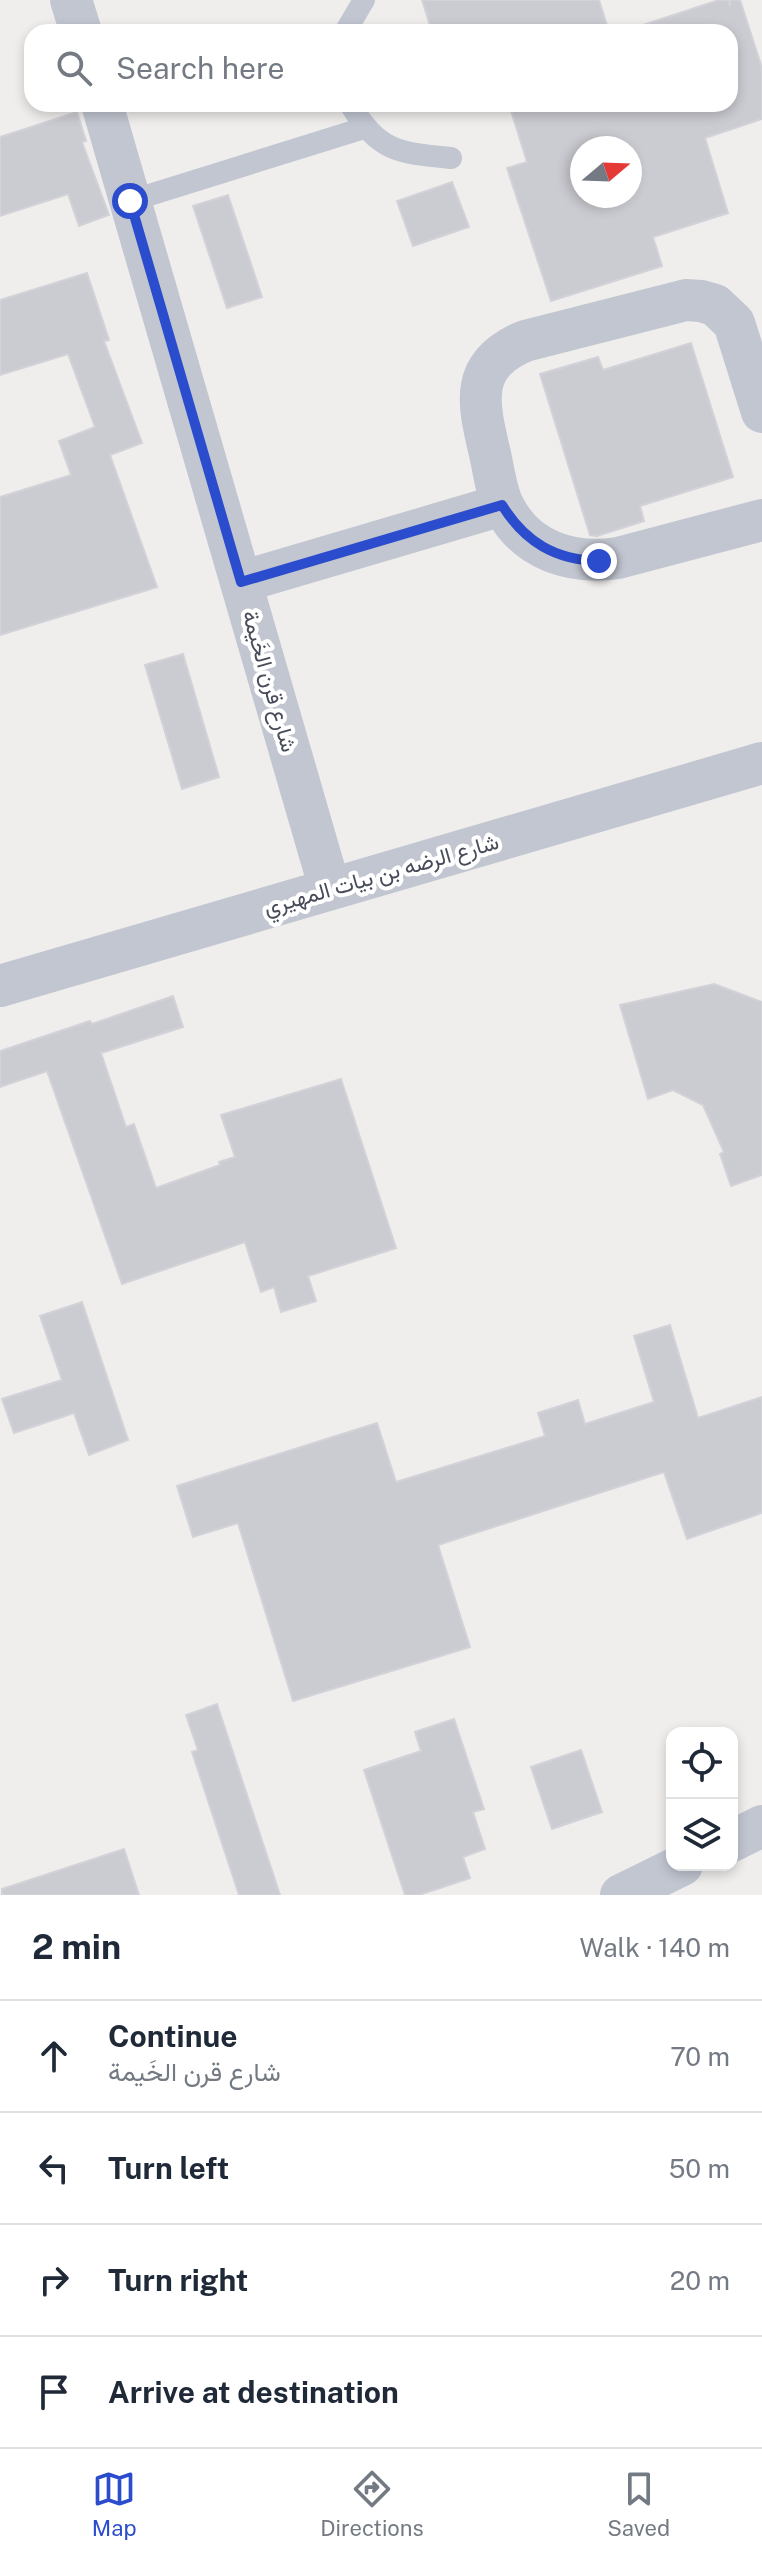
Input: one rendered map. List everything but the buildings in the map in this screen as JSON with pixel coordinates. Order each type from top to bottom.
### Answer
[{"type":"street","points":[[71,0],[78,24]]},
{"type":"street","name":"شارع قرن الخَيمة","points":[[104,112],[330,889]]},
{"type":"street","points":[[762,412],[740,336],[726,313],[715,305],[686,300],[525,341],[508,349],[493,361],[485,374],[479,404],[502,505],[527,536],[561,556],[579,560],[618,558],[762,520]]},
{"type":"street","points":[[241,582],[502,505]]},
{"type":"street","name":"شارع الرضه بن بيات المهيري","points":[[0,986],[762,763]]},
{"type":"street","points":[[738,1838],[762,1826]]},
{"type":"street","points":[[621,1895],[670,1871]]},
{"type":"lane","points":[[350,24],[364,0]]},
{"type":"lane","points":[[355,112],[364,128],[391,150],[451,158]]},
{"type":"lane","points":[[130,201],[364,128]]},
{"type":"route","points":[[130,201],[241,582],[502,505],[513,522],[543,548],[561,556],[599,561]]}]
